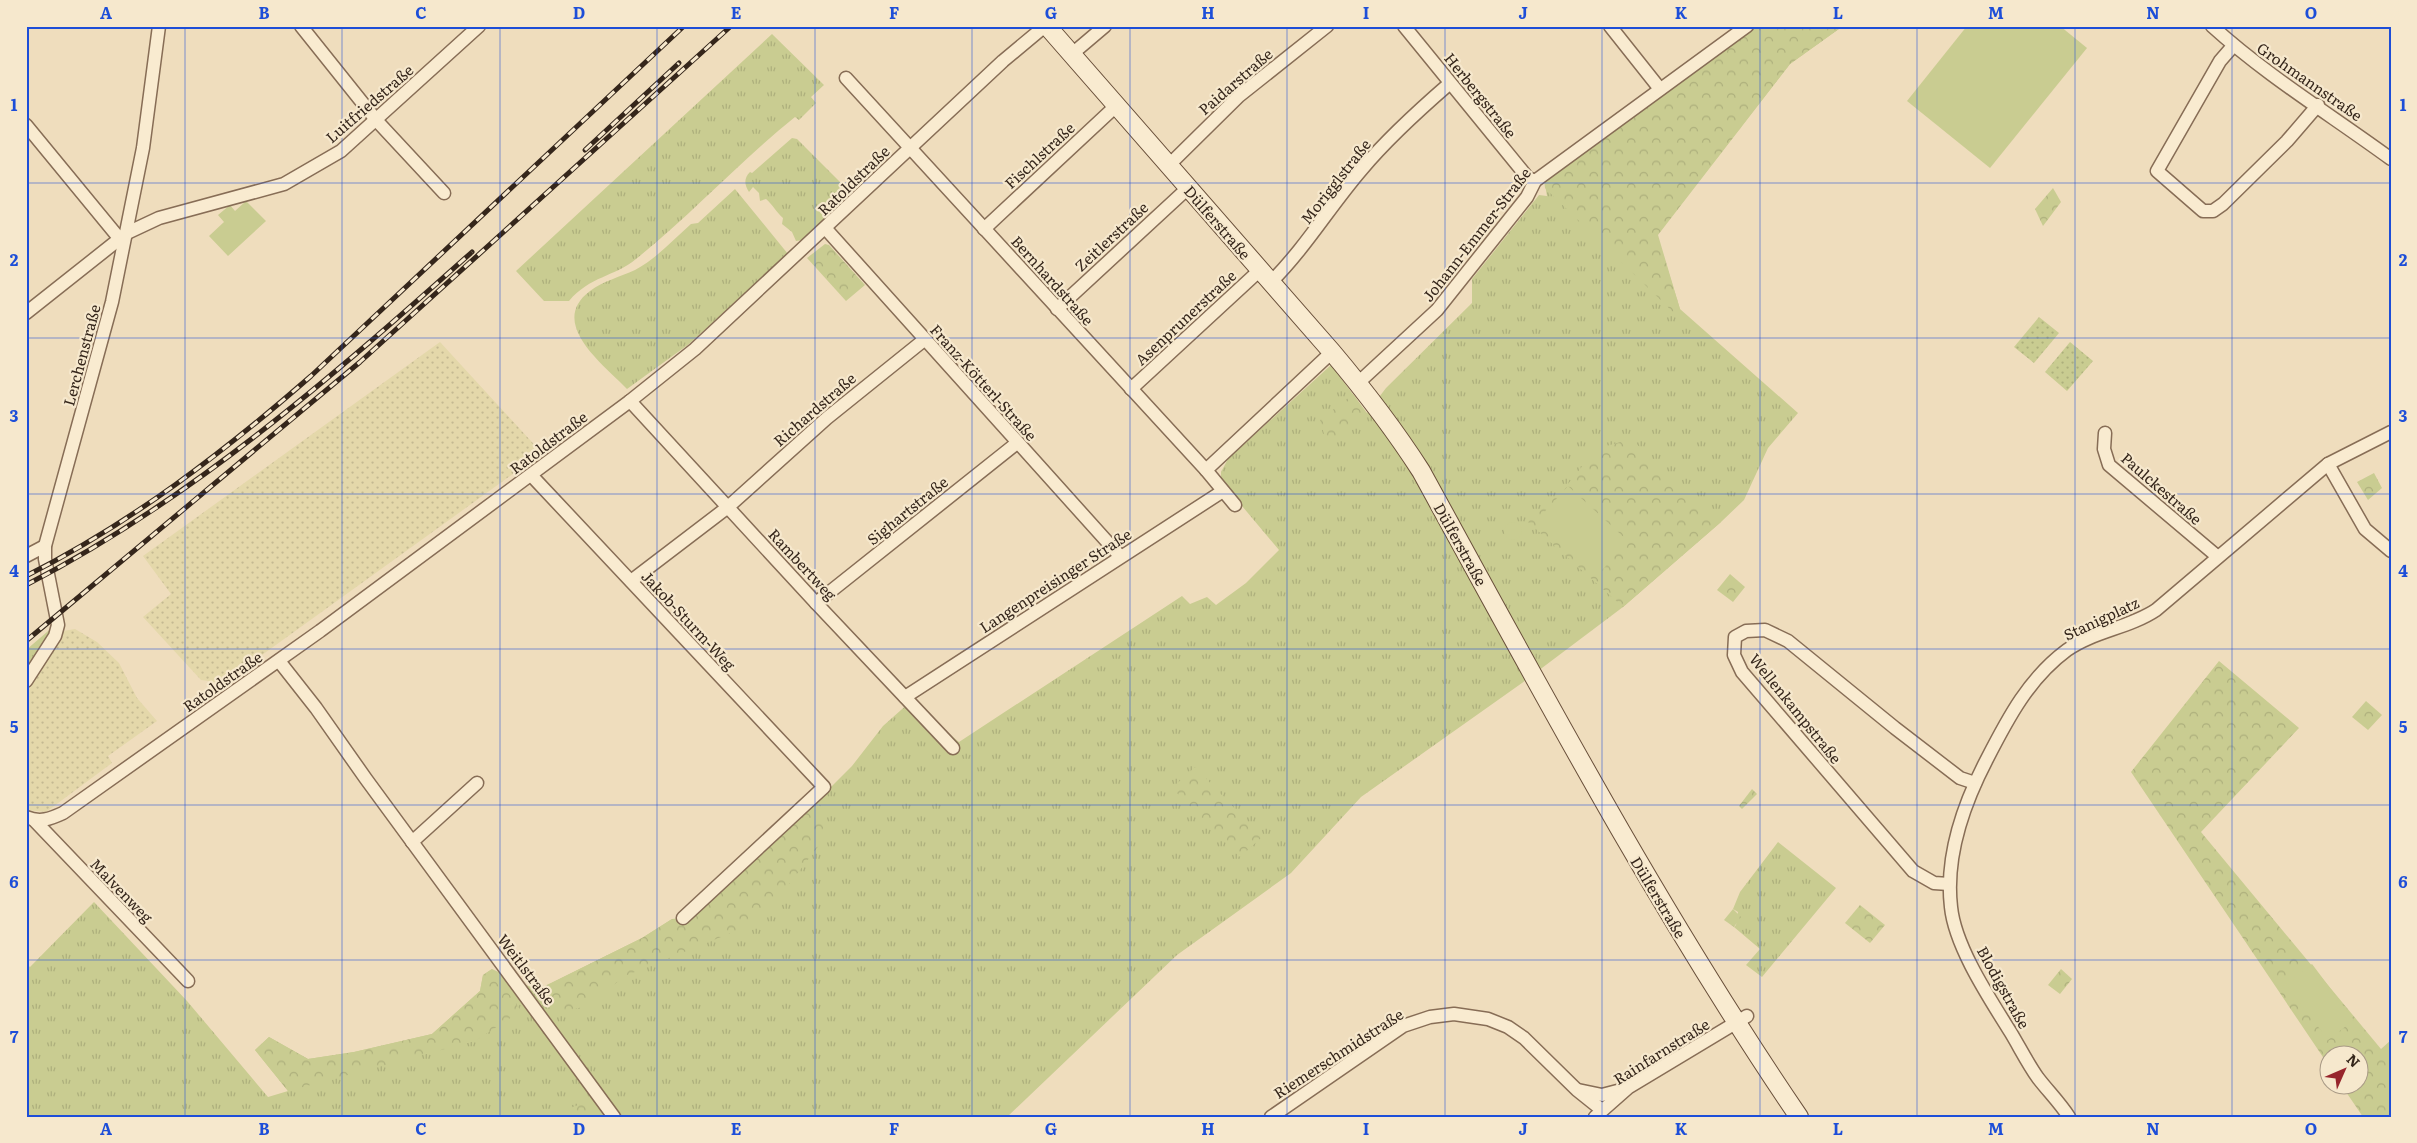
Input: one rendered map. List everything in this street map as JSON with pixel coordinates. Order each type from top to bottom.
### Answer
[{"type":"main road","name":"Dülferstraße","points":[[1046,26],[1117,105],[1379,408],[1421,471],[1603,801],[1741,1020],[1799,1117]]},
{"type":"street","name":"Lerchenstraße","points":[[26,681],[55,636],[58,626],[45,559],[45,546],[112,302],[123,236],[143,148],[160,26]]},
{"type":"street","points":[[301,26],[377,120],[444,193]]},
{"type":"street","name":"Luitfriedstraße","points":[[26,313],[123,236],[159,218],[284,184],[341,151],[479,26]]},
{"type":"street","name":"Ratoldstraße","points":[[30,818],[52,819],[63,813],[279,660],[630,401],[695,350],[1003,61],[1046,26]]},
{"type":"street","points":[[1072,54],[1105,26]]},
{"type":"street","name":"Paidarstraße","points":[[1169,166],[1239,96],[1327,26]]},
{"type":"street","name":"Herbergstraße","points":[[1404,26],[1449,84],[1528,178],[1535,181]]},
{"type":"street","points":[[1610,26],[1660,89]]},
{"type":"street","name":"Johann-Emmer-Straße","points":[[1358,383],[1437,310],[1527,197],[1535,181],[1747,26]]},
{"type":"street","name":"Grohmannstraße","points":[[2212,26],[2255,63],[2318,105],[2391,159]]},
{"type":"street","points":[[2233,46],[2220,61],[2157,171],[2203,211],[2213,211],[2223,204],[2287,141],[2318,105]]},
{"type":"street","name":"Bernhardstraße","points":[[846,78],[909,149],[1206,470],[1235,505]]},
{"type":"street","name":"Morigglstraße","points":[[1266,276],[1304,247],[1362,169],[1405,123],[1449,84]]},
{"type":"street","name":"Fischlstraße","points":[[984,229],[1117,105]]},
{"type":"street","points":[[26,124],[123,236]]},
{"type":"street","name":"Zeitlerstraße","points":[[1057,309],[1188,188]]},
{"type":"street","name":"Franz-Kötterl-Straße","points":[[826,229],[1120,556]]},
{"type":"street","name":"Asenprunerstraße","points":[[1131,389],[1266,276]]},
{"type":"street","name":"Richardstraße","points":[[631,581],[728,507],[826,418],[924,340]]},
{"type":"street","points":[[1206,470],[1332,352]]},
{"type":"street","name":"Rambertweg","points":[[630,401],[953,748]]},
{"type":"street","name":"Stanigplatz","points":[[2008,720],[2036,678],[2068,649],[2102,632],[2148,615],[2328,464],[2391,432]]},
{"type":"street","name":"Paulckestraße","points":[[2106,433],[2104,449],[2109,466],[2218,557]]},
{"type":"street","name":"Sighartstraße","points":[[816,603],[1017,443]]},
{"type":"street","points":[[2328,464],[2365,529],[2391,551]]},
{"type":"street","name":"Jakob-Sturm-Weg","points":[[531,475],[824,787],[683,918]]},
{"type":"street","name":"Langenpreisinger Straße","points":[[905,698],[1120,556],[1223,492]]},
{"type":"street","points":[[26,556],[45,546]]},
{"type":"street","name":"Wellenkampstraße","points":[[1949,884],[1934,883],[1924,879],[1914,871],[1878,832],[1742,672],[1734,654],[1735,637],[1746,631],[1765,630],[1788,641],[1960,778],[1975,783]]},
{"type":"street","name":"Weitlstraße","points":[[279,660],[614,1117]]},
{"type":"street","name":"Blodigstraße","points":[[2008,720],[1966,803],[1956,838],[1949,884],[1952,913],[1968,958],[2037,1077],[2069,1117]]},
{"type":"street","points":[[412,842],[477,783]]},
{"type":"street","name":"Malvenweg","points":[[30,818],[188,980]]},
{"type":"street","name":"Riemerschmidstraße","points":[[1270,1117],[1403,1026],[1430,1017],[1454,1014],[1481,1018],[1508,1027],[1524,1038],[1599,1114]]},
{"type":"street","name":"Rainfarnstraße","points":[[1599,1114],[1629,1087],[1741,1020]]},
{"type":"street","points":[[1577,1090],[1602,1095],[1629,1087]]},
{"type":"shaded area","points":[[440,342],[542,453],[223,683],[201,680],[143,617],[171,594],[143,556]]},
{"type":"shaded area","points":[[75,629],[97,642],[119,663],[137,698],[157,721],[108,756],[112,763],[46,812],[27,810],[26,678],[57,632]]},
{"type":"green space","points":[[1758,26],[1843,26],[1790,64],[1657,235],[1680,309],[1798,413],[1768,448],[1744,500],[1623,607],[1522,683],[1361,797],[1291,873],[1177,955],[1007,1117],[26,1117],[26,964],[30,967],[94,902],[187,1001],[268,1097],[288,1091],[255,1050],[269,1037],[308,1059],[354,1052],[432,1034],[480,991],[483,975],[492,969],[537,990],[642,938],[672,919],[689,918],[816,802],[852,766],[883,726],[910,702],[959,742],[1182,596],[1190,604],[1207,597],[1216,605],[1246,583],[1279,550],[1221,481],[1221,472],[1228,459],[1331,365],[1367,413],[1386,388],[1472,303],[1472,279],[1539,195],[1547,196],[1544,179]]},
{"type":"green space","points":[[1758,26],[1843,26],[1790,64],[1658,235],[1680,309],[1675,314],[1545,188],[1544,179]]},
{"type":"green space","points":[[1967,26],[2060,26],[2087,48],[1990,168],[1907,101]]},
{"type":"green space","points":[[772,34],[824,85],[811,97],[816,103],[799,120],[795,117],[775,134],[657,242],[628,265],[585,286],[569,301],[544,301],[516,271]]},
{"type":"green space","points":[[792,138],[797,139],[850,192],[846,200],[803,240],[796,241],[792,232],[782,224],[783,218],[766,199],[760,201],[759,193],[753,187],[749,192],[745,181],[750,172],[752,173]]},
{"type":"green space","points":[[2053,188],[2061,202],[2043,226],[2035,209]]},
{"type":"green space","points":[[735,189],[788,254],[689,344],[627,389],[605,368],[584,343],[577,330],[574,316],[578,303],[595,288],[635,270],[650,260],[691,224],[698,223]]},
{"type":"green space","points":[[246,201],[266,221],[228,256],[209,236],[224,222],[218,215],[230,205],[235,211]]},
{"type":"green space","points":[[825,244],[829,245],[865,285],[846,301],[807,258]]},
{"type":"green space","points":[[2039,317],[2059,333],[2034,363],[2014,347]]},
{"type":"green space","points":[[2070,342],[2093,361],[2067,391],[2045,372]]},
{"type":"green space","points":[[1353,394],[1366,413],[1328,448],[1320,420]]},
{"type":"green space","points":[[1631,439],[1721,522],[1623,607],[1528,522],[1568,484],[1596,449]]},
{"type":"green space","points":[[2374,473],[2382,488],[2368,500],[2357,482]]},
{"type":"green space","points":[[1568,486],[1628,541],[1597,576],[1536,521]]},
{"type":"green space","points":[[1513,522],[1519,525],[1522,531],[1519,537],[1513,540],[1507,537],[1504,531],[1507,525]]},
{"type":"green space","points":[[1730,574],[1745,587],[1733,602],[1717,590]]},
{"type":"green space","points":[[54,626],[26,678],[26,650]]},
{"type":"green space","points":[[2219,661],[2299,728],[2201,832],[2381,1049],[2391,1040],[2391,1117],[2363,1117],[2349,1096],[2370,1096],[2370,1046],[2320,1046],[2320,1053],[2131,772]]},
{"type":"green space","points":[[2366,701],[2382,715],[2368,730],[2352,717]]},
{"type":"green space","points":[[1195,767],[1262,837],[1240,857],[1172,788]]},
{"type":"green space","points":[[1752,789],[1757,794],[1742,809],[1739,806]]},
{"type":"green space","points":[[816,802],[823,809],[825,819],[820,844],[790,883],[748,926],[625,976],[587,1006],[554,1014],[537,990],[642,938],[672,919],[689,918]]},
{"type":"green space","points":[[1778,842],[1836,888],[1762,977],[1746,965],[1760,949],[1734,927],[1738,912],[1733,909],[1740,892]]},
{"type":"green space","points":[[1860,905],[1885,925],[1870,943],[1845,923]]},
{"type":"green space","points":[[1733,909],[1741,917],[1734,927],[1724,920]]},
{"type":"green space","points":[[2312,964],[2354,1020],[2328,1040],[2286,984]]},
{"type":"green space","points":[[492,969],[521,1011],[475,1041],[288,1091],[255,1050],[269,1037],[308,1059],[354,1052],[432,1034],[480,991],[483,975]]},
{"type":"green space","points":[[2061,969],[2072,979],[2060,994],[2048,985]]},
{"type":"green space","points":[[586,1102],[600,1108],[606,1117],[547,1117]]},
{"type":"railway","points":[[26,576],[65,555],[139,510],[210,459],[278,405],[684,26]]},
{"type":"railway","points":[[26,641],[360,362],[731,26]]},
{"type":"railway","points":[[585,150],[679,63]]},
{"type":"railway","points":[[26,585],[87,551],[147,514],[204,475],[314,389],[472,252]]}]
